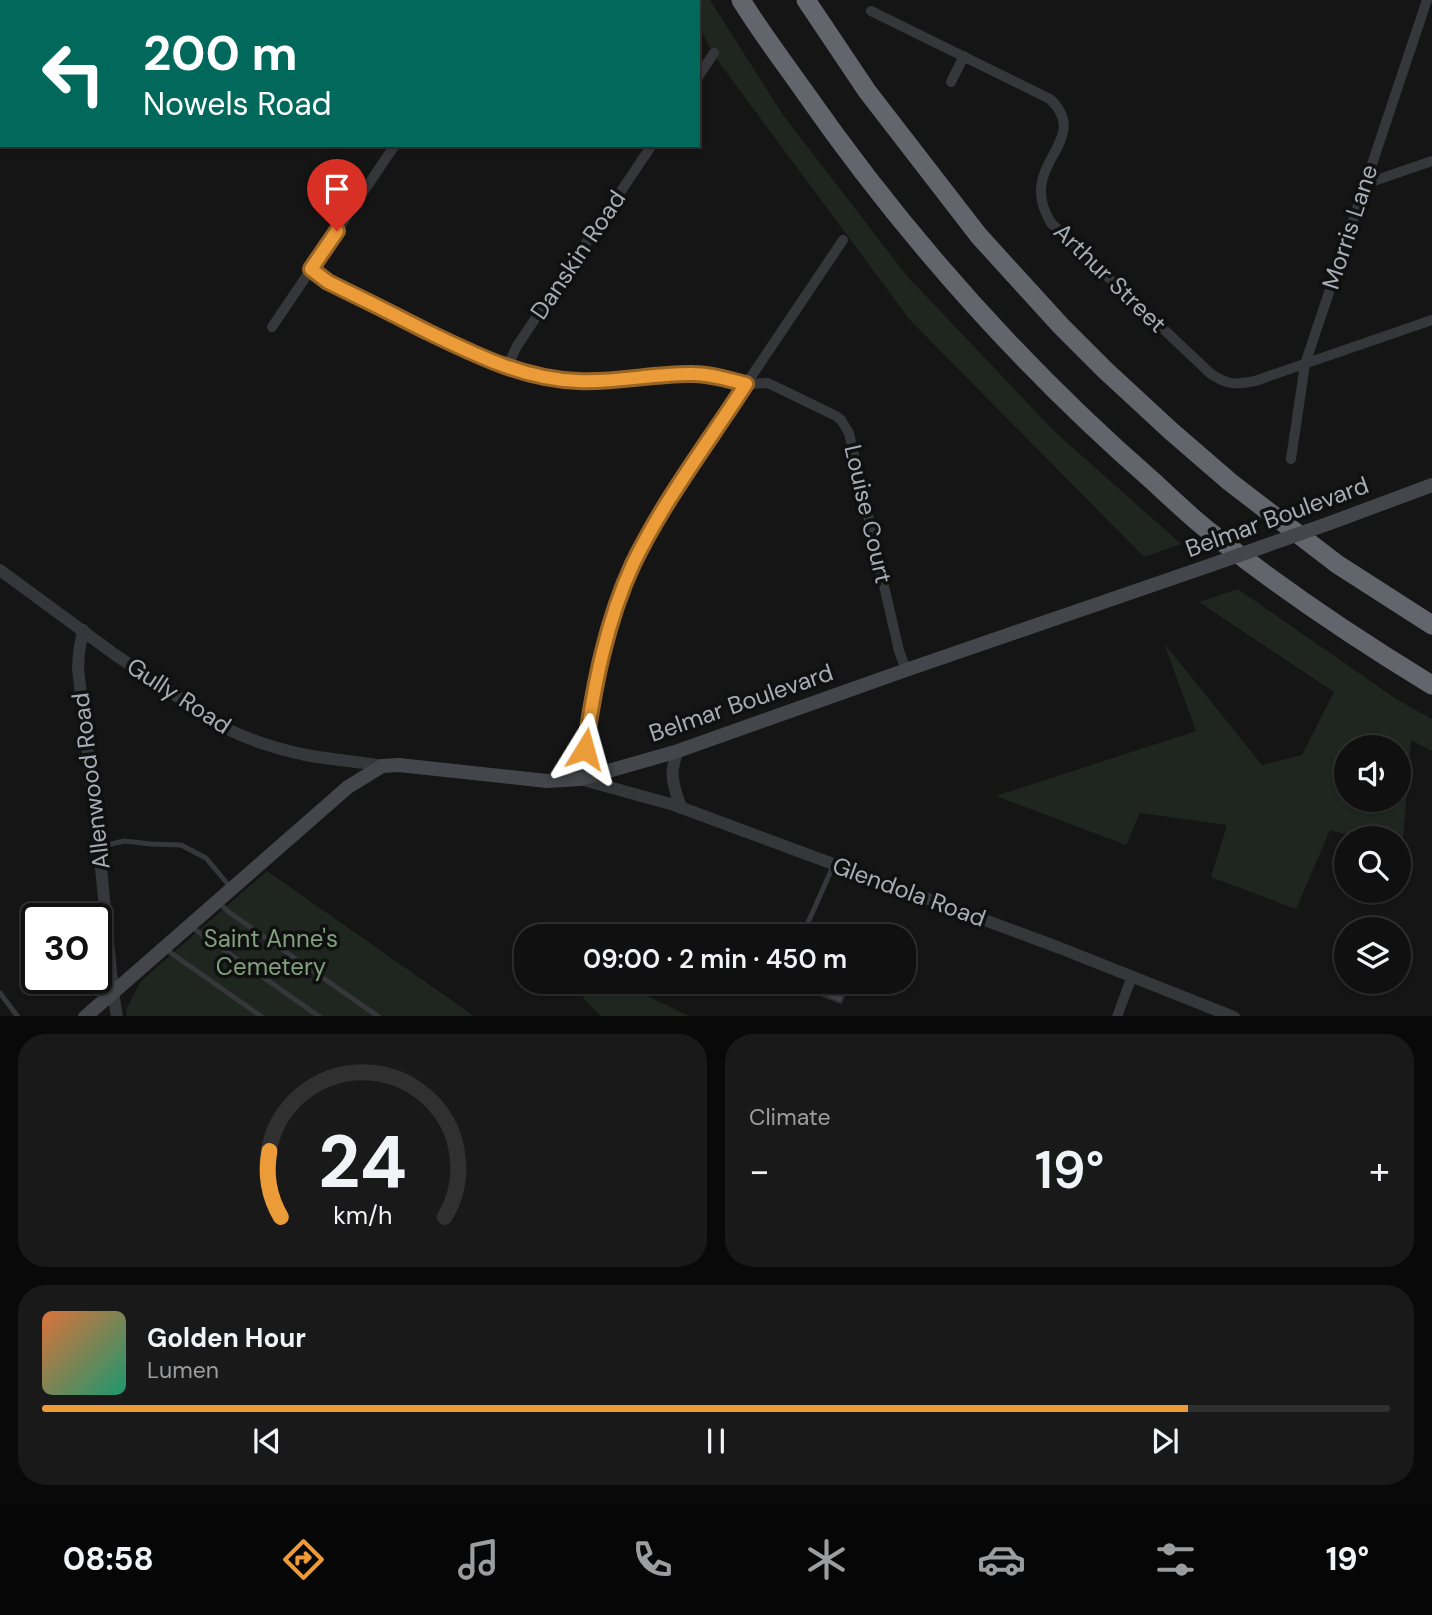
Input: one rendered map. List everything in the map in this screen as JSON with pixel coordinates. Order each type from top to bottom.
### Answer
[{"type":"highway","points":[[741,0],[837,140],[896,216],[973,306],[1054,391],[1101,437],[1210,531],[1279,584],[1432,685]]},
{"type":"highway","points":[[806,0],[867,91],[979,236],[1070,335],[1171,431],[1230,482],[1337,564],[1432,625]]},
{"type":"main road","name":"Belmar Boulevard","points":[[382,766],[399,765],[547,781],[580,779],[677,751],[1432,485]]},
{"type":"main road","points":[[86,1016],[348,787],[382,766]]},
{"type":"street","name":"Morris Lane","points":[[1291,459],[1305,364],[1364,184],[1428,3]]},
{"type":"street","name":"Arthur Street","points":[[872,11],[1050,99],[1058,106],[1065,128],[1041,183],[1041,202],[1045,213],[1056,228],[1210,374],[1222,381],[1238,384],[1255,381],[1432,320]]},
{"type":"street","points":[[700,74],[714,53]]},
{"type":"street","points":[[951,82],[964,56]]},
{"type":"street","points":[[272,327],[394,147]]},
{"type":"street","name":"Danskin Road","points":[[507,367],[517,346],[651,147]]},
{"type":"street","points":[[1364,184],[1432,161]]},
{"type":"street","points":[[580,779],[591,706],[604,646],[629,575],[653,527],[685,475],[843,240]]},
{"type":"street","name":"Louise Court","points":[[311,269],[328,282],[479,357],[540,377],[610,381],[663,375],[706,374],[746,384],[768,383],[836,416],[847,427],[899,651],[906,670]]},
{"type":"street","name":"Gully Road","points":[[0,570],[206,717],[240,735],[306,755],[382,766]]},
{"type":"street","name":"Allenwood Road","points":[[83,630],[78,668],[117,1016]]},
{"type":"street","points":[[677,751],[673,776],[681,808]]},
{"type":"street","name":"Glendola Road","points":[[580,779],[681,808],[1132,976],[1232,1016]]},
{"type":"street","points":[[1117,1016],[1132,976]]},
{"type":"lane","points":[[99,847],[124,841],[181,845],[206,858],[231,888]]},
{"type":"lane","points":[[807,924],[834,864]]},
{"type":"lane","points":[[217,901],[378,1016]]},
{"type":"lane","points":[[189,925],[319,1016]]},
{"type":"lane","points":[[164,947],[261,1016]]},
{"type":"lane","points":[[0,993],[17,1016]]},
{"type":"green space","points":[[700,0],[710,0],[783,115],[907,276],[1054,431],[1181,544],[1144,557],[910,320],[715,57],[700,28]]},
{"type":"green space","points":[[1238,589],[1396,699],[1432,719],[1432,751],[1411,740],[1411,735],[1334,735],[1334,812],[1405,812],[1404,826],[1334,826],[1334,831],[1330,830],[1296,909],[1211,877],[1227,825],[1140,813],[1126,845],[996,796],[1196,731],[1164,643],[1262,765],[1302,755],[1334,692],[1199,602]]},
{"type":"green space","name":"Saint Anne's Cemetery","points":[[267,871],[474,1016],[127,1016],[126,1010],[141,981]]},
{"type":"green space","points":[[585,994],[643,994],[689,1016],[601,1016],[583,998]]},
{"type":"building","points":[[817,994],[845,994],[841,1003]]},
{"type":"route","points":[[337,231],[311,269],[328,282],[479,357],[540,377],[577,381],[706,374],[746,384],[685,475],[633,564],[604,646],[585,749]]}]
